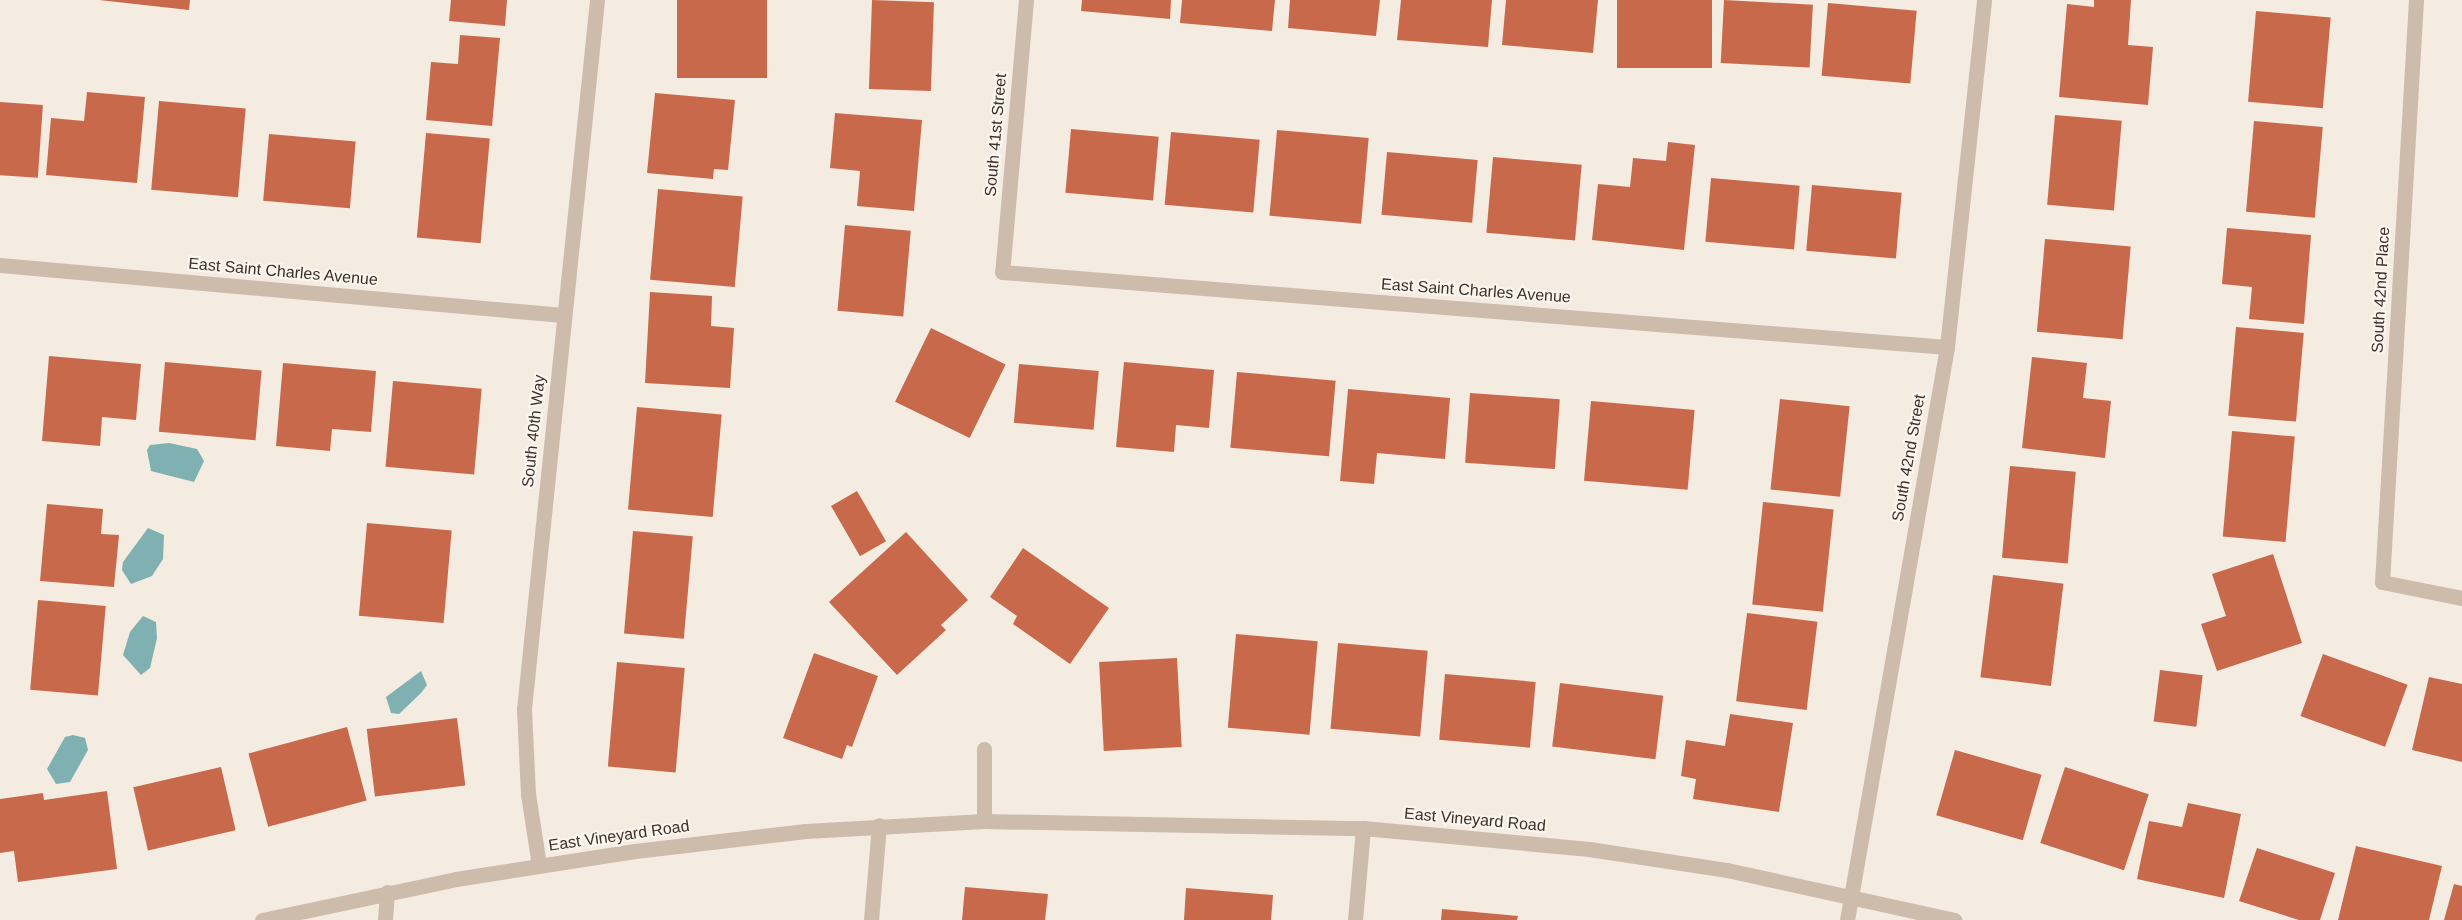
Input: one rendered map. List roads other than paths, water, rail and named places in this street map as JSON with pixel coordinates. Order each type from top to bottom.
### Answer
[{"type":"street","name":"South 40th Way","points":[[539,865],[528,794],[524,709],[597,0]]},
{"type":"street","name":"South 41st Street","points":[[1002,272],[1026,0]]},
{"type":"street","name":"South 42nd Street","points":[[1847,920],[1947,347],[1984,0]]},
{"type":"street","name":"South 42nd Place","points":[[2416,0],[2382,582],[2462,598]]},
{"type":"street","name":"East Saint Charles Avenue","points":[[0,265],[563,315]]},
{"type":"street","name":"East Saint Charles Avenue","points":[[1002,272],[1947,347]]},
{"type":"street","points":[[984,749],[984,821]]},
{"type":"street","name":"East Vineyard Road","points":[[262,920],[387,892],[539,865],[879,825],[984,821],[1363,828],[1589,849],[1851,896],[1955,920]]},
{"type":"street","points":[[871,920],[879,825]]},
{"type":"street","points":[[1355,920],[1363,828]]},
{"type":"street","points":[[385,920],[387,892]]},
{"type":"water","points":[[169,443],[197,449],[204,461],[194,482],[151,471],[147,450],[150,445]]},
{"type":"water","points":[[148,528],[164,535],[163,559],[152,576],[131,584],[122,570],[123,562]]},
{"type":"water","points":[[143,616],[156,622],[157,638],[150,668],[141,675],[123,655],[130,632]]},
{"type":"water","points":[[421,671],[427,685],[399,714],[391,713],[386,697]]},
{"type":"water","points":[[73,735],[85,738],[88,750],[70,782],[56,784],[47,769],[65,737]]}]
